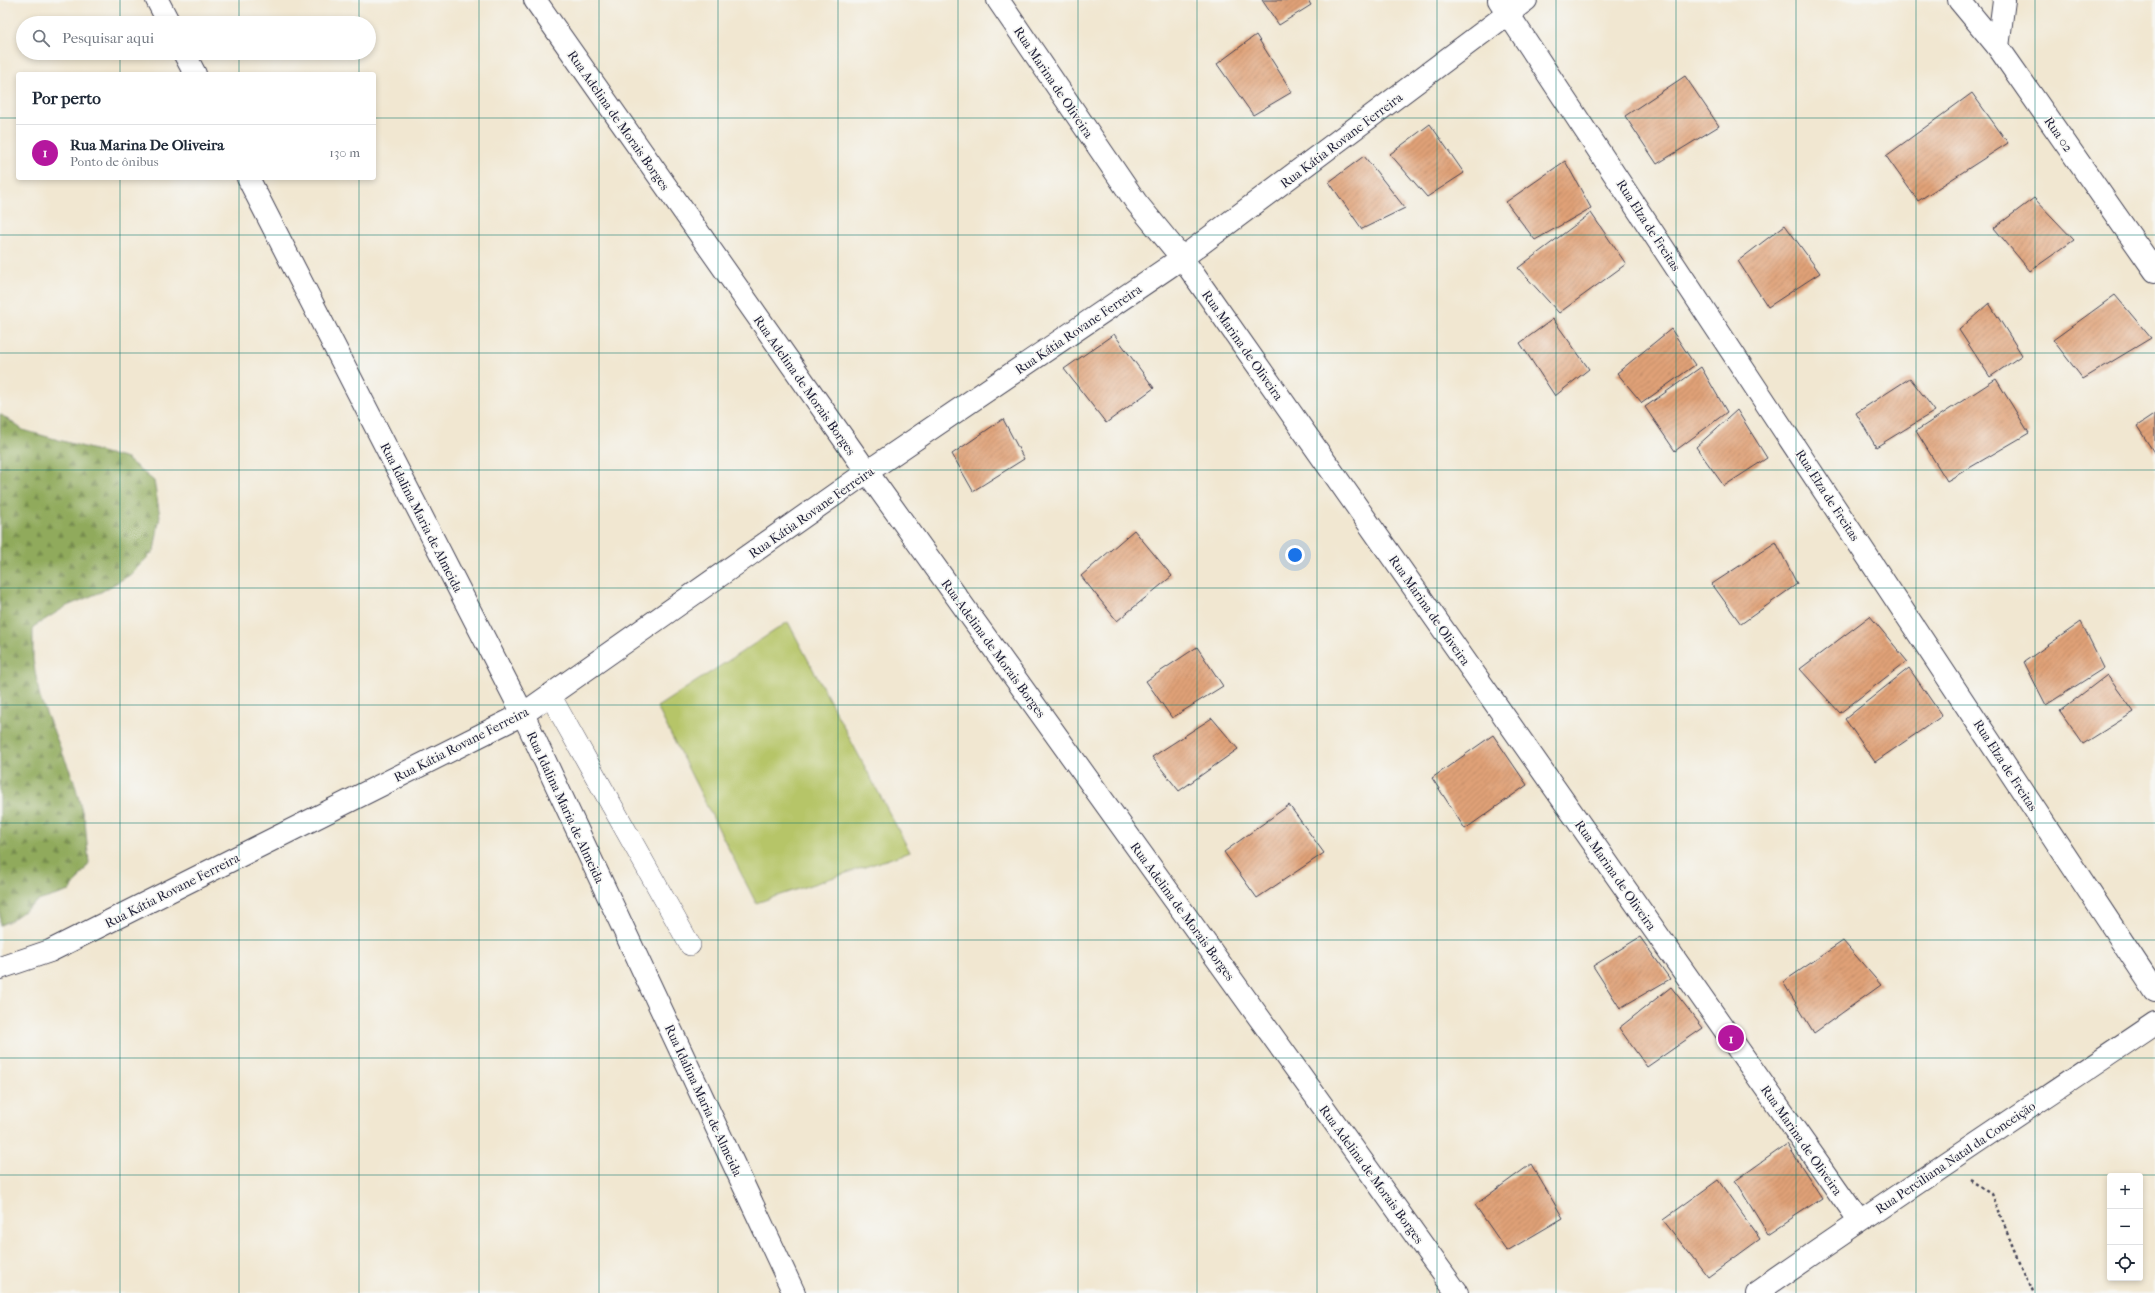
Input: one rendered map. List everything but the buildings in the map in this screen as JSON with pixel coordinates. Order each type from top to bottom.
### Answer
[{"type":"street","points":[[157,0],[165,16]]},
{"type":"street","name":"Rua Adelina de Morais Borges","points":[[535,0],[867,472],[1457,1293]]},
{"type":"street","name":"Rua Marina de Oliveira","points":[[998,0],[1136,202],[1182,258],[1859,1221]]},
{"type":"street","name":"Rua Kátia Rovane Ferreira","points":[[0,968],[50,951],[522,714],[867,472],[1182,258],[1504,7],[1526,0]]},
{"type":"street","name":"Rua 02","points":[[1959,0],[1998,47],[2155,271]]},
{"type":"street","points":[[1998,47],[2004,0]]},
{"type":"street","name":"Rua Elza de Freitas","points":[[1504,7],[2155,991]]},
{"type":"street","points":[[188,60],[194,72]]},
{"type":"street","name":"Rua Idalina Maria de Almeida","points":[[249,180],[522,714],[794,1293]]},
{"type":"street","name":"Rua Perciliana Natal da Conceição","points":[[1757,1293],[1859,1221],[1946,1165],[2155,1023]]},
{"type":"lane","points":[[550,695],[690,945]]},
{"type":"path","points":[[1946,1165],[1992,1194],[2033,1293]]},
{"type":"green space","points":[[0,414],[23,430],[127,459],[154,481],[160,516],[154,551],[130,575],[101,592],[67,606],[33,627],[33,660],[40,698],[74,781],[85,822],[89,863],[70,891],[38,901],[10,921],[0,925]]},
{"type":"green space","points":[[788,622],[910,852],[756,903],[657,707]]},
{"type":"place","name":"Rua Marina De Oliveira","points":[[1731,1038]]}]
